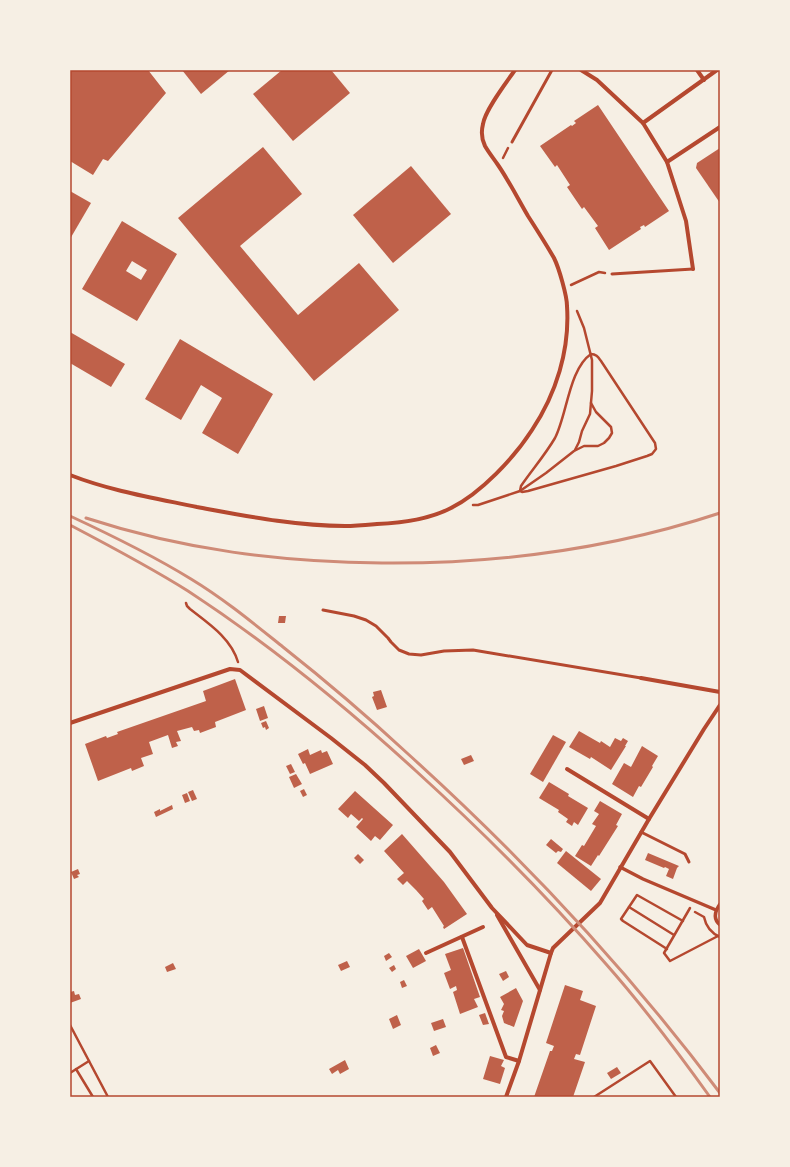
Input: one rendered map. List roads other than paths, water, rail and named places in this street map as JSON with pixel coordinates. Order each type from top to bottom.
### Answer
[{"type":"street","points":[[70,475],[93,484],[129,494],[285,522],[346,526],[404,522],[429,517],[450,509],[485,484],[515,454],[530,435],[546,406],[560,372],[566,337],[567,304],[555,260],[485,146],[482,132],[486,114],[515,70]]},
{"type":"street","points":[[581,70],[597,80],[643,123],[667,162],[686,221],[693,269]]},
{"type":"street","points":[[697,70],[704,80]]},
{"type":"street","points":[[643,123],[717,70]]},
{"type":"street","points":[[667,162],[720,127]]},
{"type":"street","points":[[70,723],[230,669],[240,670],[365,765],[450,852],[492,908],[540,990]]},
{"type":"street","points":[[642,678],[720,692]]},
{"type":"street","points":[[506,1097],[519,1061],[552,950],[600,903],[641,832],[720,705]]},
{"type":"street","points":[[567,770],[649,819]]},
{"type":"street","points":[[620,867],[643,879],[716,910]]},
{"type":"street","points":[[720,904],[716,910],[715,916],[717,923],[720,925]]},
{"type":"street","points":[[492,908],[527,945],[552,950]]},
{"type":"street","points":[[426,953],[483,927]]},
{"type":"street","points":[[462,937],[506,1057],[519,1061]]},
{"type":"lane","points":[[512,142],[552,70]]},
{"type":"lane","points":[[612,274],[693,269]]},
{"type":"lane","points":[[323,610],[366,620],[376,626],[399,650],[409,654],[420,655],[444,650],[473,650],[642,678]]},
{"type":"lane","points":[[641,832],[685,854],[689,862]]},
{"type":"railway","points":[[86,518],[123,529],[196,546],[269,557],[344,562],[425,563],[511,557],[595,545],[679,526],[720,513]]},
{"type":"railway","points":[[70,516],[116,538],[176,570],[215,595],[299,660],[377,726],[450,792],[572,916],[648,1002],[720,1093]]},
{"type":"railway","points":[[70,525],[159,574],[218,611],[306,676],[389,747],[490,841],[561,914],[633,996],[710,1097]]}]
